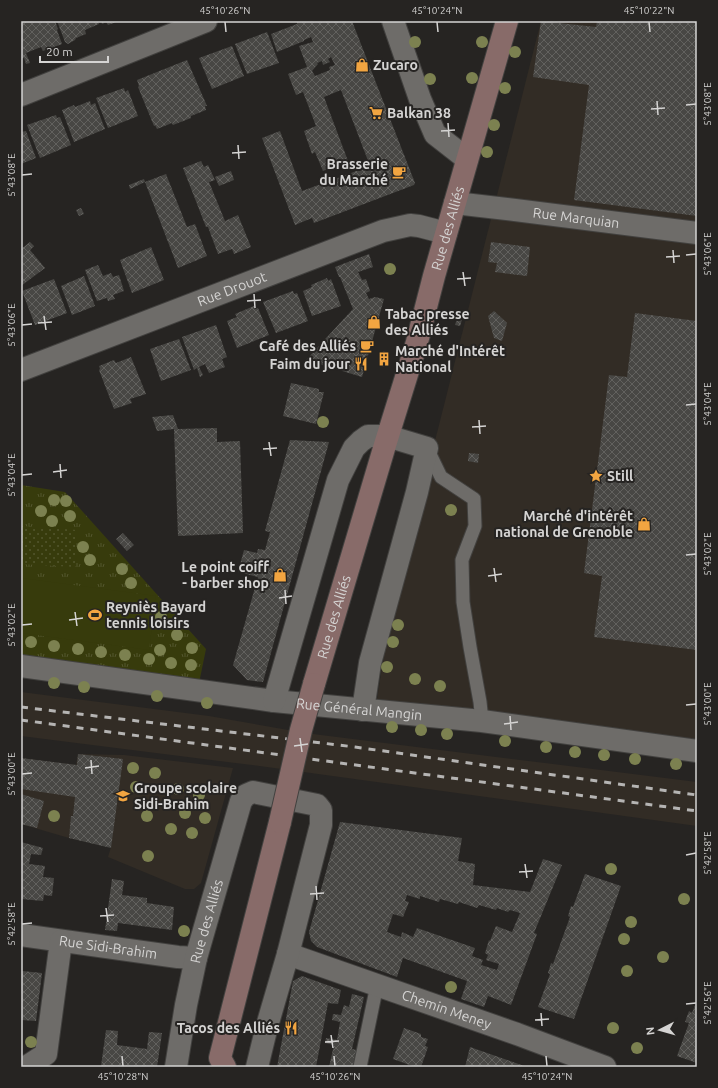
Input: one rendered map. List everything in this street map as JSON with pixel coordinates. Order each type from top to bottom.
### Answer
[{"type":"main road","name":"Rue des Alliés","points":[[217,1064],[280,822],[301,730],[417,342],[434,276],[506,21]]},
{"type":"street","points":[[21,95],[206,21]]},
{"type":"street","points":[[392,21],[420,99],[435,134],[467,159]]},
{"type":"street","name":"Rue Marquian","points":[[455,203],[697,233]]},
{"type":"street","name":"Rue Drouot","points":[[21,370],[383,231],[410,225],[446,233]]},
{"type":"street","points":[[274,701],[338,480],[354,448],[360,441],[368,436],[388,436],[427,448],[417,492],[370,663],[363,710]]},
{"type":"street","name":"Rue Général Mangin","points":[[21,666],[274,701],[482,722],[697,751]]},
{"type":"street","name":"Rue des Alliés","points":[[176,1067],[186,1005],[196,958],[241,802],[246,795],[253,792],[317,805],[321,810],[321,825],[257,1067]]},
{"type":"street","name":"Rue Sidi-Brahim","points":[[21,935],[178,957],[196,958]]},
{"type":"street","points":[[21,1065],[26,1067],[46,1054],[61,941]]},
{"type":"street","name":"Chemin Meney","points":[[288,954],[517,1034],[605,1067]]},
{"type":"lane","points":[[427,448],[440,477],[474,499],[475,526],[462,560],[463,602],[482,722]]},
{"type":"lane","points":[[360,1067],[377,986]]},
{"type":"shaded area","points":[[541,21],[697,21],[697,739],[377,699],[389,623]]},
{"type":"shaded area","points":[[21,692],[209,716],[305,733],[697,782],[697,826],[267,767],[21,736]]},
{"type":"shaded area","name":"Groupe scolaire Sidi-Brahim","points":[[78,754],[124,755],[233,768],[201,883],[194,889],[185,889],[108,857],[111,847],[69,838],[21,824],[21,758],[76,765]]},
{"type":"green space","points":[[21,485],[65,492],[206,649],[199,683],[21,658]]},
{"type":"green space","points":[[21,526],[77,530],[75,567],[21,564]]},
{"type":"green space","name":"Reyniès Bayard tennis loisirs","points":[[21,578],[156,596],[149,650],[21,633]]},
{"type":"building","points":[[26,21],[55,21],[62,44],[43,51],[41,47],[26,53],[30,63],[26,64],[24,58],[21,59],[21,23]]},
{"type":"building","points":[[57,21],[98,21],[99,24],[85,30],[86,34],[76,38],[68,44],[65,42]]},
{"type":"building","points":[[101,21],[119,21],[108,25],[106,22],[102,24]]},
{"type":"building","points":[[352,21],[415,183],[414,185],[314,223],[312,218],[295,225],[262,138],[280,131],[302,191],[370,166],[341,90],[324,97],[348,161],[323,171],[315,152],[312,154],[304,131],[316,126],[303,92],[296,95],[288,74],[307,67],[299,46],[313,42],[311,37],[277,52],[271,34],[297,24],[297,22]],"holes":[[[331,57],[335,65],[329,67],[330,70],[315,76],[312,71],[318,64],[317,63],[322,61],[323,65],[330,62],[328,59]]]},
{"type":"building","points":[[541,21],[596,27],[597,21],[697,21],[697,216],[574,200],[589,85],[533,77]]},
{"type":"building","points":[[267,32],[279,63],[247,74],[235,44]]},
{"type":"building","points":[[232,46],[244,76],[212,89],[199,58]]},
{"type":"building","points":[[187,60],[207,106],[205,106],[206,110],[173,125],[172,123],[157,129],[155,125],[154,126],[138,87],[137,80]]},
{"type":"building","points":[[124,88],[125,92],[128,90],[138,116],[108,128],[96,98]]},
{"type":"building","points":[[90,101],[91,105],[95,103],[105,129],[74,142],[62,110]]},
{"type":"building","points":[[56,115],[57,118],[60,117],[71,145],[40,158],[27,125]]},
{"type":"building","points":[[26,131],[36,158],[21,164],[21,132]]},
{"type":"building","points":[[201,161],[204,167],[208,165],[215,180],[209,182],[225,221],[238,215],[251,247],[234,254],[232,249],[218,254],[183,168]]},
{"type":"building","points":[[231,171],[234,180],[219,186],[215,177]]},
{"type":"building","points":[[166,174],[187,227],[195,224],[207,256],[178,268],[145,182]]},
{"type":"building","points":[[144,179],[145,182],[130,189],[129,185]]},
{"type":"building","points":[[81,208],[84,214],[79,216],[76,210]]},
{"type":"building","points":[[30,242],[34,246],[30,250],[45,268],[21,286],[21,249]]},
{"type":"building","points":[[491,242],[530,247],[527,276],[495,272],[497,263],[488,262]]},
{"type":"building","points":[[151,247],[164,280],[132,293],[120,260]]},
{"type":"building","points":[[369,254],[373,267],[358,272],[362,280],[366,279],[370,291],[366,293],[369,299],[375,297],[384,299],[362,377],[306,360],[353,309],[335,267]]},
{"type":"building","points":[[98,265],[103,276],[111,273],[113,277],[119,275],[124,291],[113,295],[115,299],[108,301],[107,298],[97,301],[85,270]]},
{"type":"building","points":[[84,276],[95,306],[72,315],[61,286]]},
{"type":"building","points":[[327,278],[328,281],[331,279],[341,306],[312,316],[303,291],[312,287],[311,285]]},
{"type":"building","points":[[54,279],[67,313],[35,325],[22,291]]},
{"type":"building","points":[[293,291],[294,294],[297,293],[308,321],[276,333],[263,302]]},
{"type":"building","points":[[254,306],[255,309],[258,308],[269,335],[237,348],[227,321],[237,317],[235,314]]},
{"type":"building","points":[[494,311],[507,323],[502,341],[494,338],[488,316]]},
{"type":"building","name":"Marché d'Intérêt National","points":[[459,312],[464,313],[460,326],[455,325]]},
{"type":"building","name":"Marché d'intérêt national de Grenoble","points":[[635,313],[697,321],[697,650],[594,637],[602,576],[584,573],[609,375],[627,377]]},
{"type":"building","points":[[216,325],[227,357],[222,359],[225,367],[209,373],[205,364],[199,367],[203,375],[200,377],[197,368],[194,370],[182,337]]},
{"type":"building","points":[[179,339],[191,370],[161,381],[150,349]]},
{"type":"building","name":"Marché d'Intérêt National","points":[[383,351],[389,353],[384,367],[379,365]]},
{"type":"building","points":[[131,357],[146,394],[130,399],[132,403],[114,409],[99,370],[99,366],[114,360],[116,363]]},
{"type":"building","points":[[291,383],[319,389],[319,392],[324,392],[316,424],[283,416]]},
{"type":"building","points":[[173,415],[178,429],[217,428],[217,442],[240,441],[243,533],[178,536],[174,429],[157,431],[152,417]]},
{"type":"building","points":[[290,440],[329,442],[263,682],[247,680],[233,665],[258,577],[238,572],[244,550],[257,553],[258,549],[265,550],[270,532],[265,531]]},
{"type":"building","points":[[469,453],[479,454],[478,463],[468,461]]},
{"type":"building","points":[[123,533],[134,545],[127,551],[116,539]]},
{"type":"building","points":[[78,754],[123,759],[111,848],[69,838],[71,816],[73,816],[75,797],[21,789],[21,758],[77,765]]},
{"type":"building","points":[[21,794],[44,801],[37,828],[21,824]]},
{"type":"building","points":[[340,822],[462,838],[458,861],[475,864],[473,885],[530,892],[543,859],[562,865],[534,933],[537,934],[511,1005],[488,996],[484,1007],[461,999],[467,981],[403,958],[397,977],[317,947],[311,941],[309,932]],"holes":[[[407,895],[420,899],[420,896],[439,902],[440,899],[458,904],[459,902],[477,908],[479,905],[496,910],[497,908],[508,912],[510,910],[520,913],[512,932],[496,926],[490,941],[489,940],[485,953],[488,955],[486,960],[499,964],[497,970],[481,965],[483,960],[472,956],[475,948],[417,928],[413,937],[402,932],[401,937],[387,932],[393,914],[403,917],[409,902],[405,901]]]},
{"type":"building","points":[[21,842],[43,848],[41,855],[31,854],[29,864],[45,866],[43,877],[54,878],[52,896],[44,895],[43,901],[21,899]]},
{"type":"building","points":[[585,874],[621,886],[574,1019],[538,1007],[550,974],[548,973],[551,963],[553,964],[570,917],[568,916],[571,906],[573,907]]},
{"type":"building","points":[[112,879],[124,881],[122,895],[147,898],[147,903],[174,907],[172,930],[118,923],[117,931],[105,930]]},
{"type":"building","points":[[22,971],[42,973],[36,1021],[21,1020]]},
{"type":"building","points":[[302,976],[341,990],[338,1004],[328,1003],[316,1067],[277,1067],[293,981]]},
{"type":"building","points":[[352,994],[364,997],[352,1049],[357,1050],[354,1067],[329,1067],[334,1045],[325,1043],[326,1038],[337,1040],[340,1022],[332,1020],[333,1014],[341,1015],[344,1005],[349,1007]]},
{"type":"building","points":[[697,1000],[697,1063],[677,1056],[689,1023],[685,1022],[689,1011],[692,1013]]},
{"type":"building","points":[[404,1028],[421,1034],[421,1037],[428,1039],[425,1046],[428,1047],[421,1067],[415,1067],[393,1059]]},
{"type":"building","points":[[106,1030],[118,1031],[117,1045],[147,1049],[149,1032],[162,1033],[157,1067],[101,1066]]},
{"type":"building","points":[[470,1047],[527,1067],[465,1067]]},
{"type":"railway","points":[[21,707],[355,747],[697,795]]},
{"type":"railway","points":[[21,720],[697,811]]},
{"type":"place","name":"Zucaro","points":[[362,65]]},
{"type":"place","name":"Balkan 38","points":[[376,113]]},
{"type":"place","name":"Brasserie du Marché","points":[[399,172]]},
{"type":"place","name":"Tabac presse des Alliés","points":[[374,322]]},
{"type":"place","name":"Café des Alliés","points":[[367,346]]},
{"type":"place","name":"Marché d'Intérêt National","points":[[384,359]]},
{"type":"place","name":"Faim du jour","points":[[361,364]]},
{"type":"place","name":"Still","points":[[596,476]]},
{"type":"place","name":"Marché d'intérêt national de Grenoble","points":[[644,524]]},
{"type":"place","name":"Le point coiff - barber shop","points":[[280,575]]},
{"type":"place","name":"Reyniès Bayard tennis loisirs","points":[[95,615]]},
{"type":"place","name":"Groupe scolaire Sidi-Brahim","points":[[123,796]]},
{"type":"place","name":"Tacos des Alliés","points":[[291,1028]]}]
